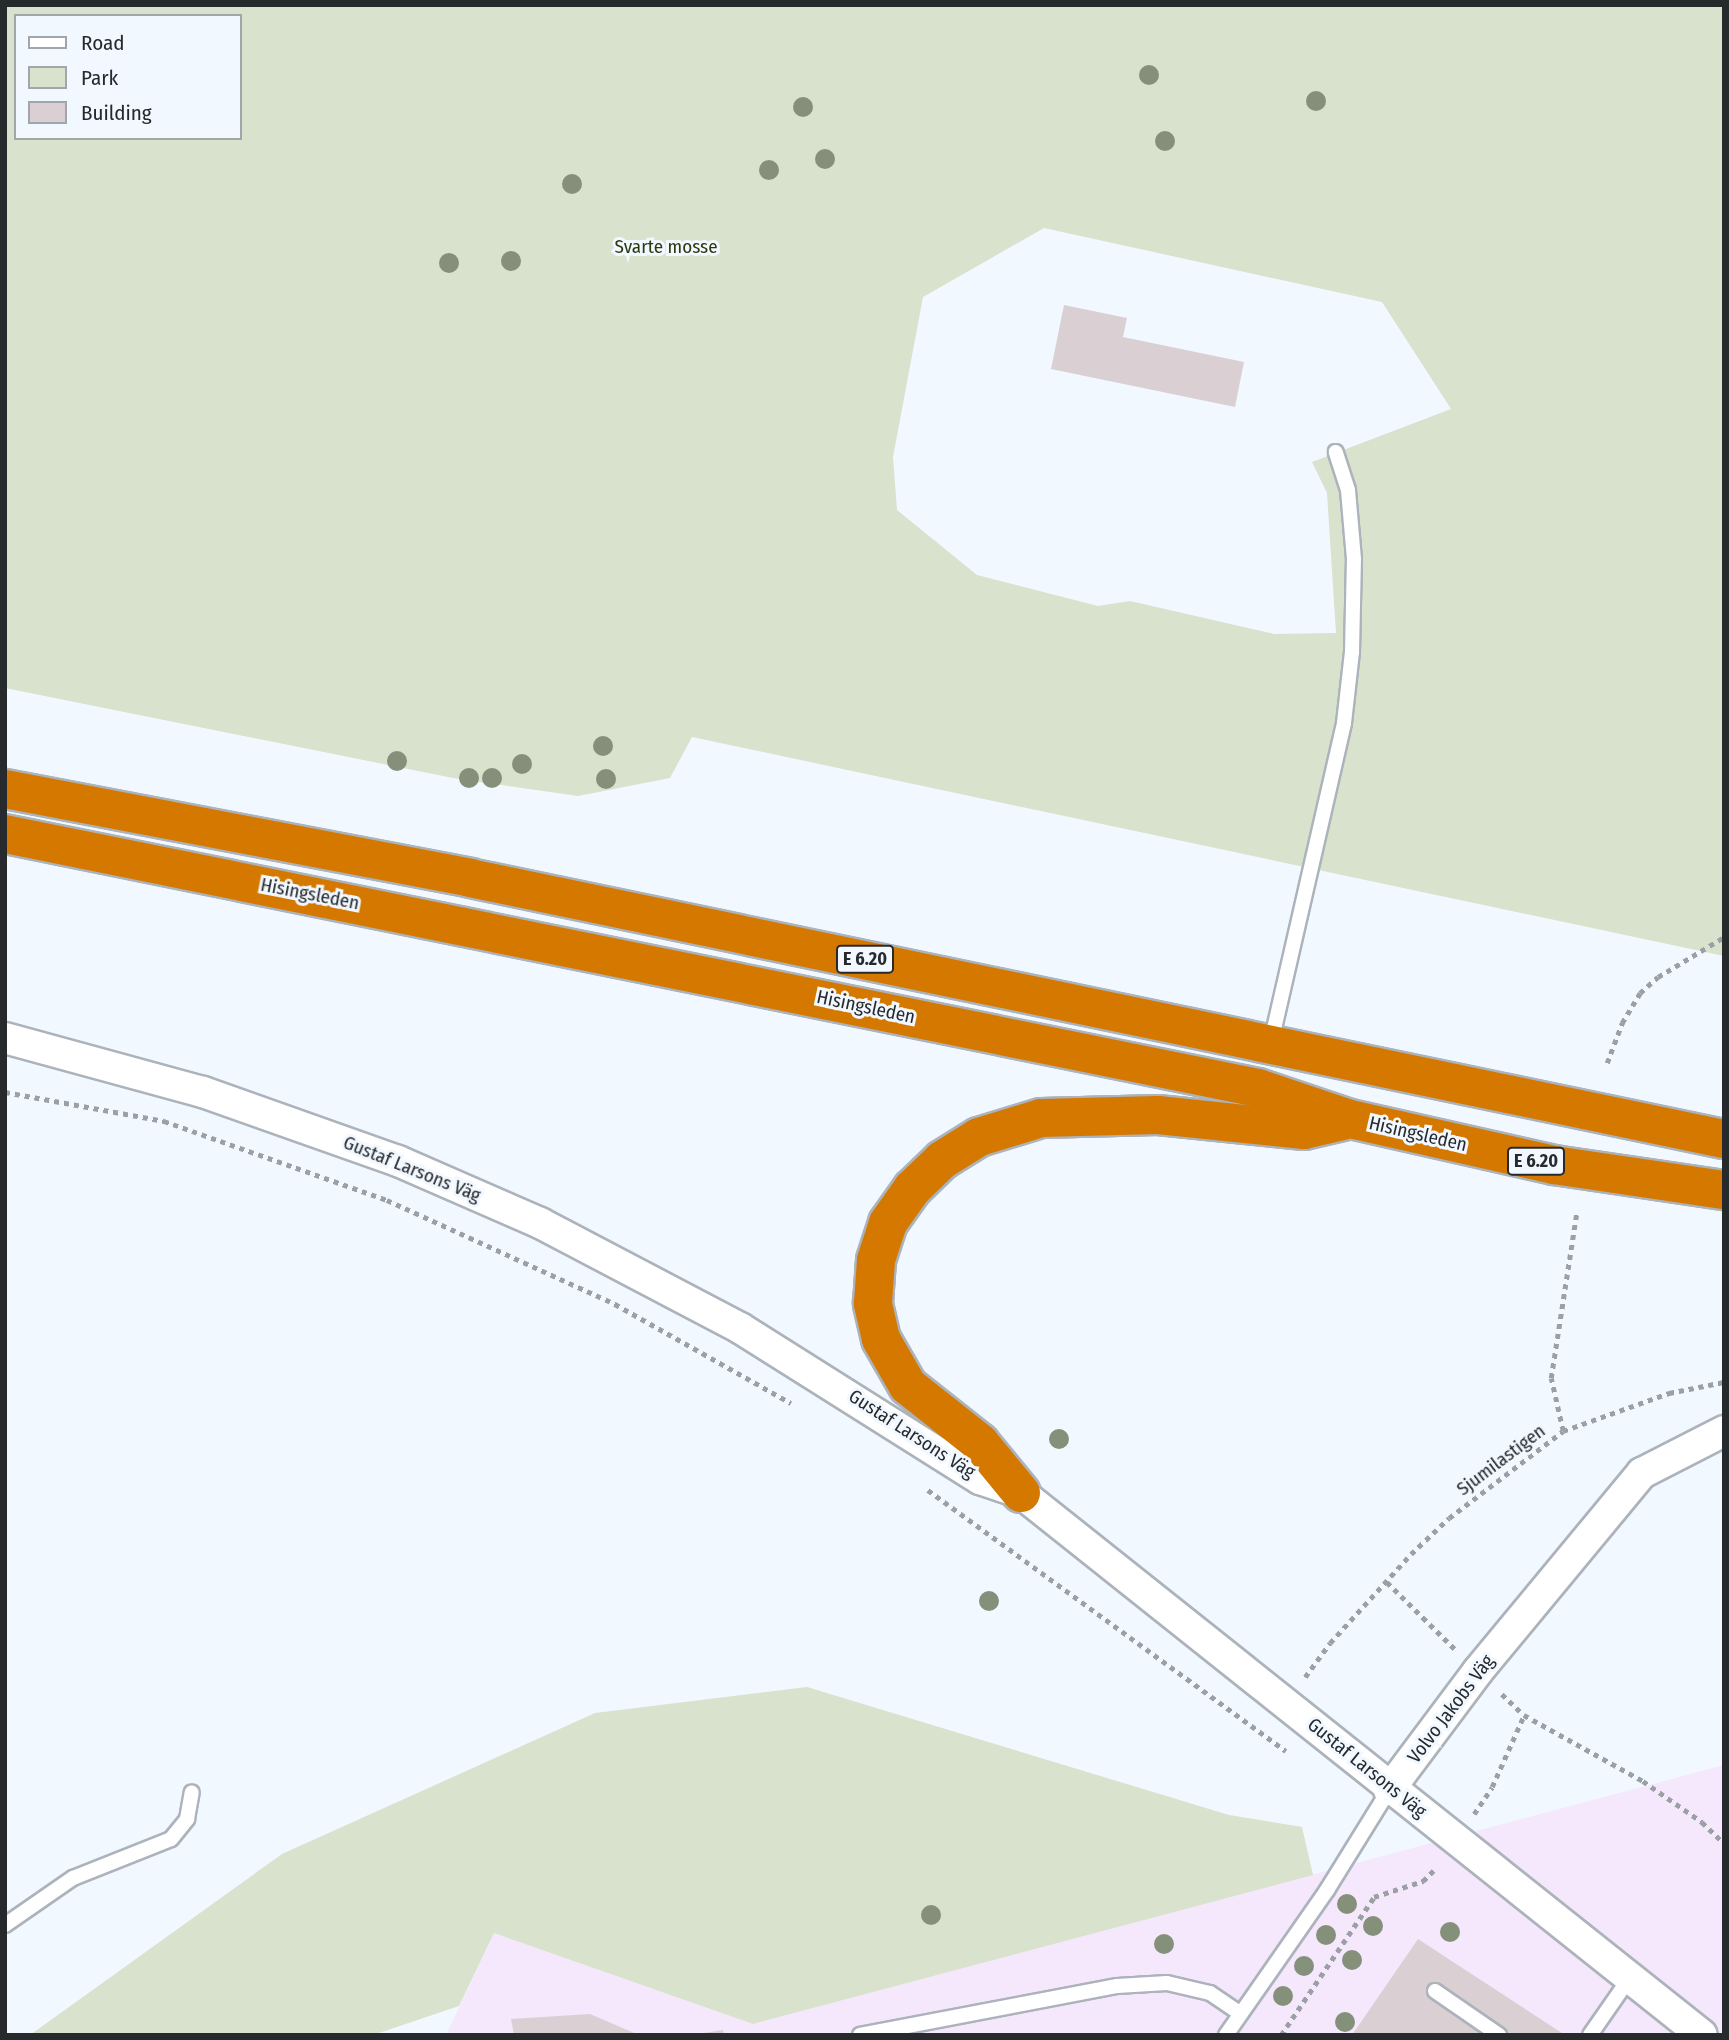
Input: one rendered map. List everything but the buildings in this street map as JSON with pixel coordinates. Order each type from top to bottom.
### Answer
[{"type":"highway","name":"E 6.20","points":[[5,789],[470,878],[1724,1139]]},
{"type":"highway","name":"Hisingsleden","points":[[5,834],[1258,1088],[1350,1119],[1554,1165],[1724,1190]]},
{"type":"highway","points":[[1021,1493],[979,1443],[908,1386],[881,1339],[873,1303],[876,1260],[888,1223],[912,1189],[942,1160],[970,1141],[1041,1118],[1158,1115],[1304,1130],[1350,1119]]},
{"type":"street","name":"Gustaf Larsons Väg","points":[[5,1038],[204,1092],[467,1190],[688,1298],[815,1372],[980,1479],[1021,1493],[1287,1702],[1389,1790],[1457,1839],[1632,1975],[1702,2035]]},
{"type":"street","name":"Volvo Jakobs Väg","points":[[1389,1790],[1478,1671],[1642,1473],[1724,1431]]},
{"type":"lane","points":[[1271,1043],[1344,723],[1352,652],[1353,545],[1348,490],[1336,452]]},
{"type":"lane","name":"Volvo Jakobs Väg","points":[[1226,2035],[1327,1890],[1389,1790]]},
{"type":"lane","points":[[5,1924],[73,1878],[171,1839],[187,1819],[192,1792]]},
{"type":"lane","points":[[1590,2035],[1632,1975]]},
{"type":"lane","points":[[860,2035],[932,2029],[1117,1986],[1167,1983],[1210,1993],[1241,2014]]},
{"type":"lane","points":[[1435,1991],[1499,2035]]},
{"type":"path","points":[[1607,1063],[1622,1023],[1640,993],[1724,937]]},
{"type":"path","points":[[5,1092],[164,1121],[387,1200],[615,1304],[797,1406]]},
{"type":"path","name":"Sjumilastigen","points":[[1264,1734],[1330,1643],[1449,1518],[1563,1431],[1551,1378],[1577,1210]]},
{"type":"path","points":[[1563,1431],[1669,1393],[1724,1382]]},
{"type":"path","points":[[926,1488],[1296,1758]]},
{"type":"path","points":[[1281,2035],[1374,1897],[1423,1881],[1457,1839],[1492,1787],[1524,1715],[1643,1781],[1724,1843]]},
{"type":"shaded area","points":[[1724,1765],[1724,2035],[446,2035],[494,1933],[753,2024]]},
{"type":"green space","name":"Svarte mosse","points":[[5,5],[1724,5],[1724,956],[692,737],[670,778],[578,796],[453,778],[5,688]],"holes":[[[1044,228],[1382,302],[1451,409],[1312,462],[1327,493],[1336,633],[1274,634],[1130,601],[1098,606],[977,575],[897,510],[893,457],[923,297]]]},
{"type":"green space","points":[[807,1687],[1229,1815],[1302,1827],[1313,1875],[753,2024],[494,1933],[459,2006],[373,2035],[30,2035],[282,1854],[595,1713]]}]
